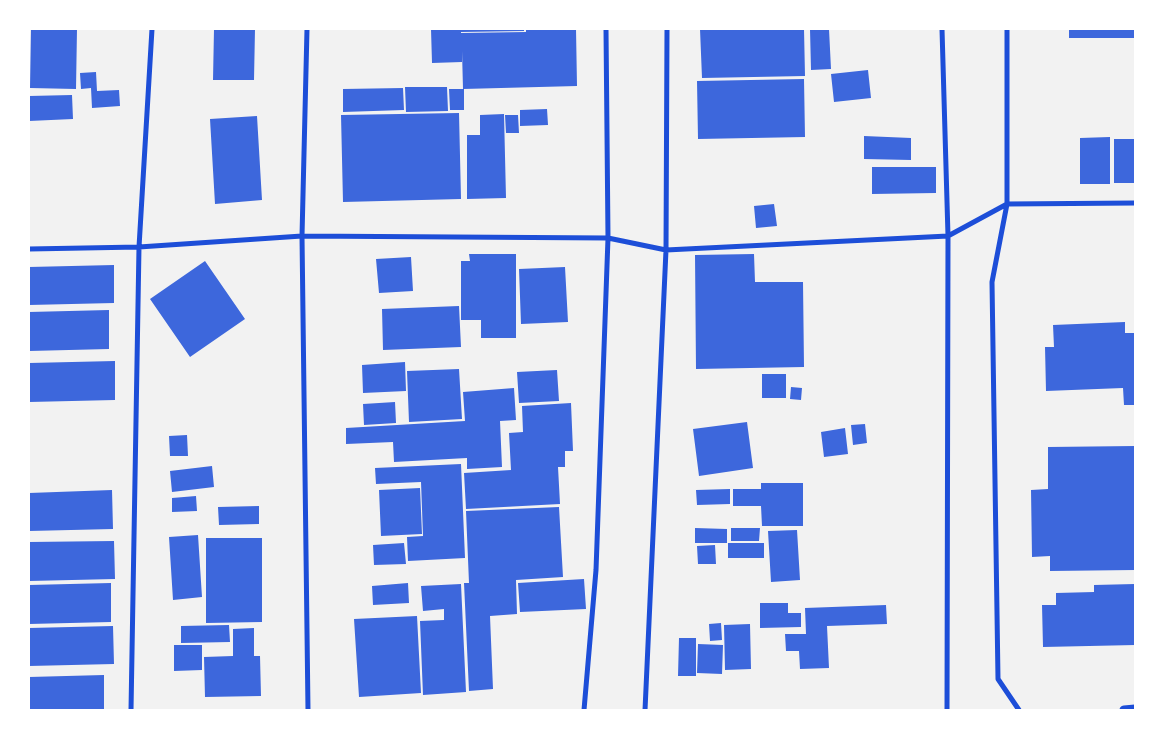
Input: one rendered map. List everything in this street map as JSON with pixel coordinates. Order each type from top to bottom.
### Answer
[{"type":"street","points":[[131,710],[139,247],[152,29]]},
{"type":"street","points":[[307,29],[302,236],[308,710]]},
{"type":"street","points":[[584,710],[596,570],[608,238],[606,29]]},
{"type":"street","points":[[645,710],[666,250],[667,29]]},
{"type":"street","points":[[942,29],[948,236],[947,710]]},
{"type":"street","points":[[1008,29],[1007,204],[992,282],[998,679],[1019,710]]},
{"type":"street","points":[[29,249],[139,247],[302,236],[608,238],[666,250],[948,236],[1007,204],[1135,203]]},
{"type":"street","points":[[1124,710],[1135,709]]},
{"type":"building","points":[[31,29],[77,29],[76,89],[30,88]]},
{"type":"building","points":[[214,29],[255,29],[254,80],[213,80]]},
{"type":"building","points":[[431,29],[524,29],[524,31],[461,33],[526,32],[526,29],[576,29],[577,86],[463,89],[462,51],[462,62],[432,63]]},
{"type":"building","points":[[700,29],[804,29],[805,76],[702,78]]},
{"type":"building","points":[[810,29],[829,29],[831,69],[811,70]]},
{"type":"building","points":[[1069,29],[1135,29],[1135,38],[1069,38]]},
{"type":"building","points":[[868,70],[871,98],[834,102],[831,74]]},
{"type":"building","points":[[96,72],[97,91],[119,90],[120,106],[92,108],[91,88],[81,89],[80,73]]},
{"type":"building","points":[[804,79],[805,137],[698,139],[697,81]]},
{"type":"building","points":[[405,87],[447,87],[448,111],[406,112]]},
{"type":"building","points":[[403,88],[404,110],[343,112],[343,89]]},
{"type":"building","points":[[449,89],[464,89],[464,110],[450,110]]},
{"type":"building","points":[[72,95],[73,119],[29,121],[29,96]]},
{"type":"building","points":[[547,109],[548,125],[520,126],[520,110]]},
{"type":"building","points":[[459,113],[461,199],[343,202],[341,115]]},
{"type":"building","points":[[504,114],[506,198],[467,199],[467,135],[480,135],[480,115]]},
{"type":"building","points":[[505,115],[518,115],[519,133],[506,133]]},
{"type":"building","points":[[257,116],[262,200],[215,204],[210,119]]},
{"type":"building","points":[[864,136],[911,138],[911,160],[864,159]]},
{"type":"building","points":[[1110,137],[1110,184],[1080,184],[1080,138]]},
{"type":"building","points":[[1114,139],[1135,139],[1135,183],[1114,183]]},
{"type":"building","points":[[872,167],[936,167],[936,193],[872,194]]},
{"type":"building","points":[[774,204],[777,226],[756,228],[754,206]]},
{"type":"building","points":[[469,254],[516,254],[516,338],[481,338],[481,320],[461,320],[461,261],[470,261]]},
{"type":"building","points":[[754,254],[755,282],[803,282],[804,367],[696,369],[695,255]]},
{"type":"building","points":[[411,257],[413,291],[379,293],[376,259]]},
{"type":"building","points":[[205,261],[245,319],[190,357],[150,299]]},
{"type":"building","points":[[114,265],[114,303],[29,305],[29,267]]},
{"type":"building","points":[[565,267],[568,322],[521,324],[519,269]]},
{"type":"building","points":[[459,306],[461,347],[383,350],[382,309]]},
{"type":"building","points":[[109,310],[109,349],[29,351],[29,312]]},
{"type":"building","points":[[1125,322],[1125,333],[1135,333],[1135,405],[1124,405],[1123,388],[1046,391],[1045,347],[1054,347],[1053,325]]},
{"type":"building","points":[[115,361],[115,400],[29,402],[29,363]]},
{"type":"building","points":[[405,362],[406,391],[363,393],[362,365]]},
{"type":"building","points":[[459,369],[462,419],[409,422],[407,371]]},
{"type":"building","points":[[557,370],[559,401],[519,403],[517,372]]},
{"type":"building","points":[[762,374],[786,374],[786,398],[762,398]]},
{"type":"building","points":[[791,387],[802,388],[801,400],[790,399]]},
{"type":"building","points":[[514,388],[516,420],[500,421],[502,467],[467,469],[467,458],[394,462],[393,442],[346,444],[346,428],[465,421],[463,392]]},
{"type":"building","points":[[395,402],[396,423],[364,425],[363,404]]},
{"type":"building","points":[[571,403],[573,451],[565,451],[565,467],[558,467],[560,504],[466,509],[464,473],[511,470],[509,433],[523,432],[522,406]]},
{"type":"building","points":[[747,422],[753,468],[699,476],[693,429]]},
{"type":"building","points":[[865,424],[867,443],[853,445],[851,425]]},
{"type":"building","points":[[845,428],[848,454],[824,457],[821,432]]},
{"type":"building","points":[[187,435],[188,456],[170,456],[169,436]]},
{"type":"building","points":[[1135,446],[1135,570],[1050,571],[1050,556],[1032,557],[1031,490],[1048,489],[1048,447]]},
{"type":"building","points":[[461,464],[465,558],[408,561],[407,537],[423,536],[421,482],[376,484],[375,468]]},
{"type":"building","points":[[212,466],[214,487],[172,492],[170,471]]},
{"type":"building","points":[[761,483],[803,483],[803,526],[762,526],[761,506],[733,506],[733,489],[761,489]]},
{"type":"building","points":[[420,488],[422,534],[381,536],[379,490]]},
{"type":"building","points":[[730,489],[730,504],[697,505],[696,490]]},
{"type":"building","points":[[112,490],[113,529],[29,531],[29,493]]},
{"type":"building","points":[[196,496],[197,511],[172,512],[172,498]]},
{"type":"building","points":[[259,506],[259,524],[219,525],[218,507]]},
{"type":"building","points":[[559,507],[563,577],[516,580],[517,614],[490,616],[493,689],[469,691],[464,583],[469,583],[466,511]]},
{"type":"building","points":[[695,528],[727,529],[727,543],[695,543]]},
{"type":"building","points":[[731,528],[760,528],[759,541],[731,541]]},
{"type":"building","points":[[797,530],[800,580],[771,582],[768,531]]},
{"type":"building","points":[[198,535],[202,597],[173,600],[169,537]]},
{"type":"building","points":[[206,538],[262,538],[262,622],[206,623]]},
{"type":"building","points":[[114,541],[115,579],[29,581],[29,542]]},
{"type":"building","points":[[404,543],[406,564],[374,565],[373,545]]},
{"type":"building","points":[[728,543],[764,543],[764,558],[728,558]]},
{"type":"building","points":[[715,545],[716,564],[698,564],[697,546]]},
{"type":"building","points":[[584,579],[586,609],[520,612],[518,583]]},
{"type":"building","points":[[111,583],[111,622],[29,624],[29,585]]},
{"type":"building","points":[[408,583],[409,603],[373,605],[372,586]]},
{"type":"building","points":[[461,584],[466,692],[423,695],[420,621],[444,620],[444,609],[423,611],[421,586]]},
{"type":"building","points":[[1135,584],[1135,645],[1043,647],[1042,605],[1056,605],[1056,593],[1094,592],[1094,585]]},
{"type":"building","points":[[760,603],[788,603],[788,613],[801,613],[801,627],[760,628]]},
{"type":"building","points":[[886,605],[887,624],[827,626],[829,668],[800,669],[799,651],[786,651],[785,634],[806,634],[805,608]]},
{"type":"building","points":[[417,616],[421,693],[359,697],[354,619]]},
{"type":"building","points":[[721,623],[722,640],[710,641],[709,624]]},
{"type":"building","points":[[750,624],[751,669],[725,670],[724,625]]},
{"type":"building","points":[[229,625],[230,642],[181,643],[181,626]]},
{"type":"building","points":[[113,626],[114,664],[29,666],[29,628]]},
{"type":"building","points":[[254,628],[254,656],[260,656],[261,696],[205,697],[204,657],[233,656],[233,629]]},
{"type":"building","points":[[679,638],[696,638],[696,676],[678,676]]},
{"type":"building","points":[[698,644],[723,645],[722,674],[697,673]]},
{"type":"building","points":[[174,645],[202,645],[202,670],[174,671]]},
{"type":"building","points":[[104,675],[104,710],[29,710],[29,677]]}]
